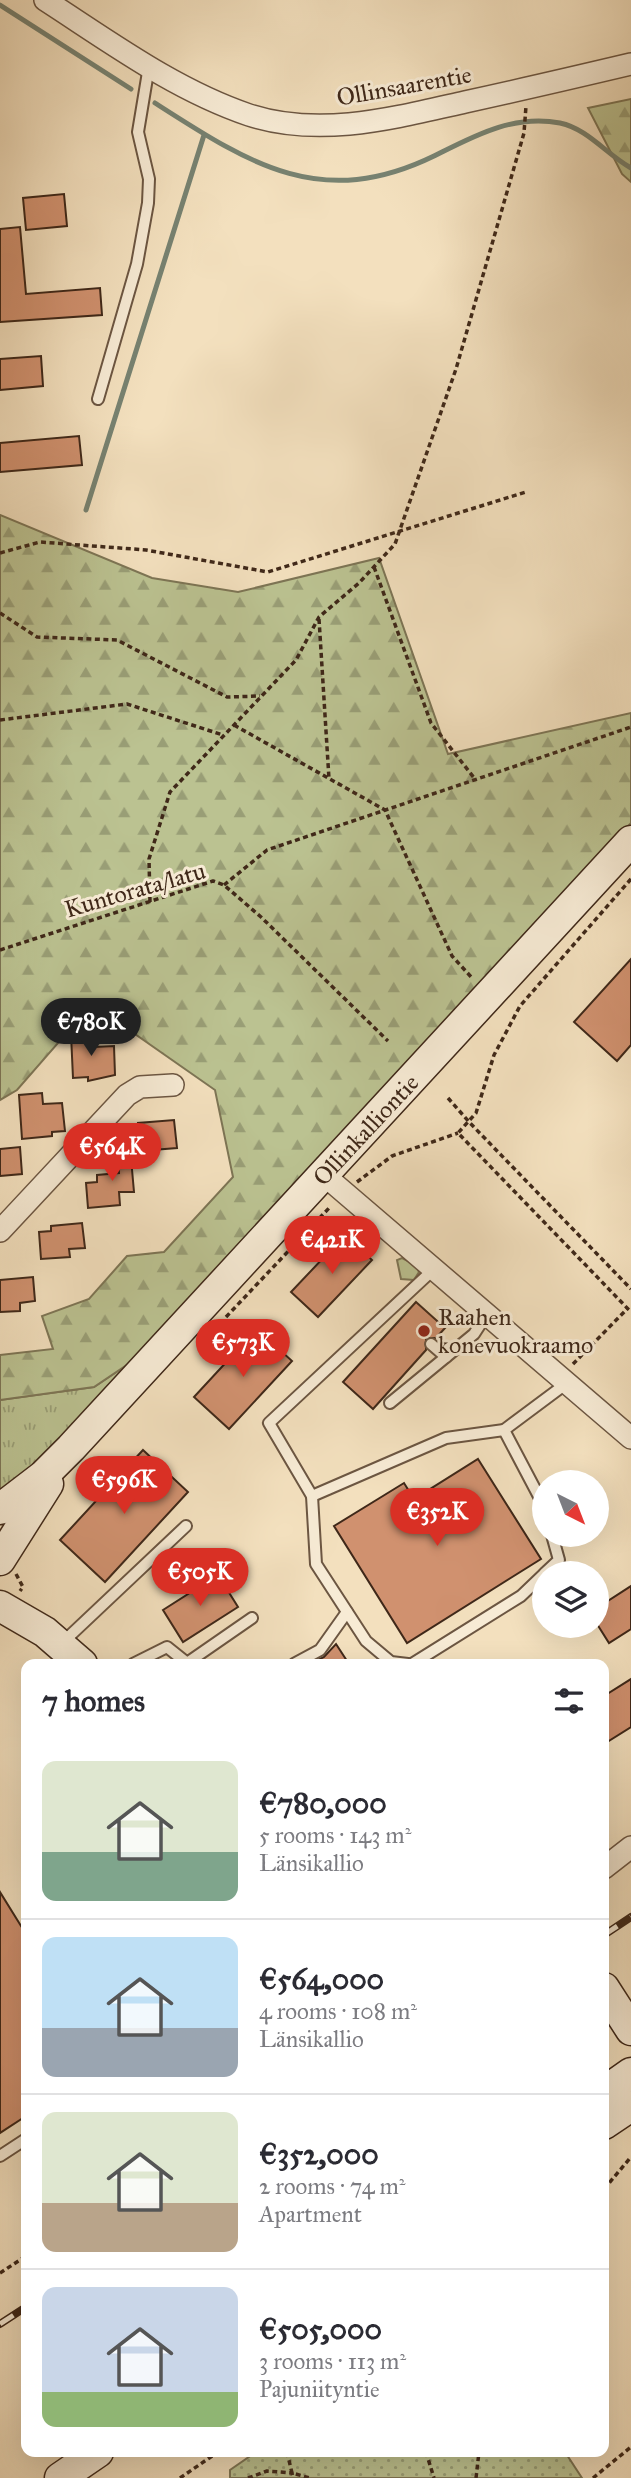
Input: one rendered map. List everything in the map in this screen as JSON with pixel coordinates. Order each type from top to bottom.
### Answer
[{"type":"street","name":"Ollinsaarentie","points":[[45,0],[149,66],[234,109],[277,122],[309,126],[364,123],[631,64]]},
{"type":"street","name":"Ollinkalliontie","points":[[0,1509],[43,1476],[335,1184],[631,841]]},
{"type":"street","points":[[0,1231],[127,1095],[140,1087],[173,1084]]},
{"type":"street","points":[[335,1184],[631,1438]]},
{"type":"street","name":"Ollinkalliontie","points":[[4,1572],[71,1448]]},
{"type":"street","points":[[4,1572],[62,1647]]},
{"type":"street","points":[[609,1864],[631,1847]]},
{"type":"street","points":[[609,1974],[631,1989]]},
{"type":"street","points":[[609,1996],[631,2030]]},
{"type":"street","points":[[609,2088],[631,2073]]},
{"type":"street","points":[[609,2121],[631,2106]]},
{"type":"street","points":[[60,2478],[91,2457]]},
{"type":"lane","points":[[98,399],[137,264],[148,204],[149,179],[138,132],[149,66]]},
{"type":"lane","points":[[387,1659],[366,1641],[316,1564],[312,1496],[269,1423],[434,1269]]},
{"type":"lane","points":[[390,1403],[474,1334],[487,1314]]},
{"type":"lane","points":[[431,1344],[446,1357]]},
{"type":"lane","points":[[312,1496],[446,1438],[504,1430],[564,1380]]},
{"type":"lane","points":[[504,1430],[532,1483]]},
{"type":"lane","points":[[62,1647],[186,1526]]},
{"type":"lane","points":[[418,1659],[521,1596],[532,1586]]},
{"type":"lane","points":[[303,1659],[320,1650],[347,1612]]},
{"type":"lane","points":[[193,1659],[252,1618]]},
{"type":"lane","points":[[143,1659],[167,1647],[182,1659]]},
{"type":"lane","points":[[0,2156],[21,2142]]},
{"type":"path","points":[[150,902],[149,859],[170,792],[296,660],[319,617],[395,544],[456,369],[524,132],[526,111]]},
{"type":"path","points":[[0,553],[40,542],[146,550],[268,572],[526,492]]},
{"type":"path","points":[[374,567],[431,723],[475,779]]},
{"type":"path","points":[[0,613],[37,637],[117,640],[227,697],[261,696]]},
{"type":"path","points":[[319,617],[329,779]]},
{"type":"path","points":[[0,720],[127,705],[223,735]]},
{"type":"path","points":[[233,725],[385,810],[453,956],[473,979]]},
{"type":"path","points":[[224,885],[267,850],[631,727]]},
{"type":"path","points":[[226,1318],[335,1184],[392,1156],[458,1133],[470,1123],[480,1103],[503,1033],[520,1006],[631,879]]},
{"type":"path","name":"Kuntorata/latu","points":[[0,950],[213,881],[224,885],[388,1041]]},
{"type":"path","points":[[449,1098],[631,1289]]},
{"type":"path","points":[[458,1133],[629,1310],[564,1380]]},
{"type":"path","points":[[609,2183],[631,2157]]},
{"type":"path","points":[[0,2273],[21,2259]]},
{"type":"path","points":[[593,2478],[631,2447]]},
{"type":"path","points":[[180,2478],[211,2457]]},
{"type":"path","points":[[288,2457],[292,2475]]},
{"type":"path","points":[[428,2457],[434,2478]]},
{"type":"path","points":[[476,2478],[478,2457]]},
{"type":"path","points":[[248,2478],[267,2471],[310,2478]]},
{"type":"green space","points":[[631,99],[631,182],[622,174],[588,108]]},
{"type":"green space","points":[[0,515],[152,578],[238,592],[379,558],[448,754],[631,713],[631,823],[143,1354],[94,1387],[0,1400],[0,1355],[53,1349],[42,1316],[89,1299],[127,1256],[164,1252],[233,1177],[215,1090],[92,1004],[17,1090],[0,1100]]},
{"type":"green space","points":[[402,1258],[416,1265],[419,1272],[414,1280],[401,1279],[397,1260]]},
{"type":"green space","points":[[143,1354],[0,1501],[0,1400],[94,1387]]},
{"type":"green space","points":[[249,2457],[568,2457],[582,2478],[230,2478],[230,2470]]},
{"type":"building","points":[[64,194],[67,226],[26,230],[23,198]]},
{"type":"building","points":[[20,227],[26,294],[100,288],[102,315],[0,322],[0,229]]},
{"type":"building","points":[[41,356],[43,386],[0,390],[0,359]]},
{"type":"building","points":[[79,436],[82,465],[0,472],[0,443]]},
{"type":"building","points":[[631,959],[631,1045],[617,1061],[574,1022]]},
{"type":"building","points":[[94,1032],[95,1047],[114,1046],[115,1075],[88,1081],[88,1077],[73,1078],[71,1034]]},
{"type":"building","points":[[42,1093],[43,1104],[62,1103],[65,1131],[52,1132],[52,1136],[22,1139],[19,1095]]},
{"type":"building","points":[[174,1120],[177,1148],[140,1151],[138,1123]]},
{"type":"building","points":[[20,1147],[22,1174],[0,1176],[0,1149]]},
{"type":"building","points":[[130,1147],[134,1192],[119,1192],[120,1205],[88,1208],[86,1183],[97,1182],[97,1175],[119,1173],[117,1148]]},
{"type":"building","points":[[82,1223],[85,1248],[69,1249],[70,1257],[41,1259],[39,1232],[51,1231],[51,1226]]},
{"type":"building","points":[[345,1235],[372,1260],[318,1317],[291,1292]]},
{"type":"building","points":[[33,1277],[35,1301],[20,1303],[20,1311],[0,1312],[0,1280]]},
{"type":"building","points":[[416,1302],[445,1328],[436,1338],[426,1338],[426,1350],[373,1409],[343,1382]]},
{"type":"building","points":[[257,1329],[292,1361],[229,1429],[194,1397]]},
{"type":"building","points":[[143,1450],[188,1492],[105,1582],[60,1540]]},
{"type":"building","points":[[478,1459],[541,1559],[532,1561],[532,1565],[407,1643],[334,1526],[404,1483],[414,1499]]},
{"type":"building","points":[[218,1575],[238,1607],[183,1642],[163,1610]]},
{"type":"building","points":[[631,1586],[631,1629],[609,1643],[606,1638],[609,1638],[609,1600]]},
{"type":"building","points":[[336,1644],[346,1659],[320,1659]]},
{"type":"building","points":[[631,1679],[631,1727],[609,1741],[609,1693]]},
{"type":"building","points":[[0,1892],[21,1926],[21,2119],[0,2133]]},
{"type":"waterway","points":[[0,5],[131,89]]},
{"type":"waterway","points":[[155,103],[223,145],[255,161],[288,173],[321,179],[356,180],[393,172],[479,134],[510,124],[543,121],[570,126],[631,168]]},
{"type":"waterway","points":[[86,510],[204,135]]},
{"type":"railway","points":[[609,1932],[631,1917]]},
{"type":"railway","points":[[0,2324],[21,2310]]},
{"type":"place","name":"Raahen konevuokraamo","points":[[424,1331]]}]
